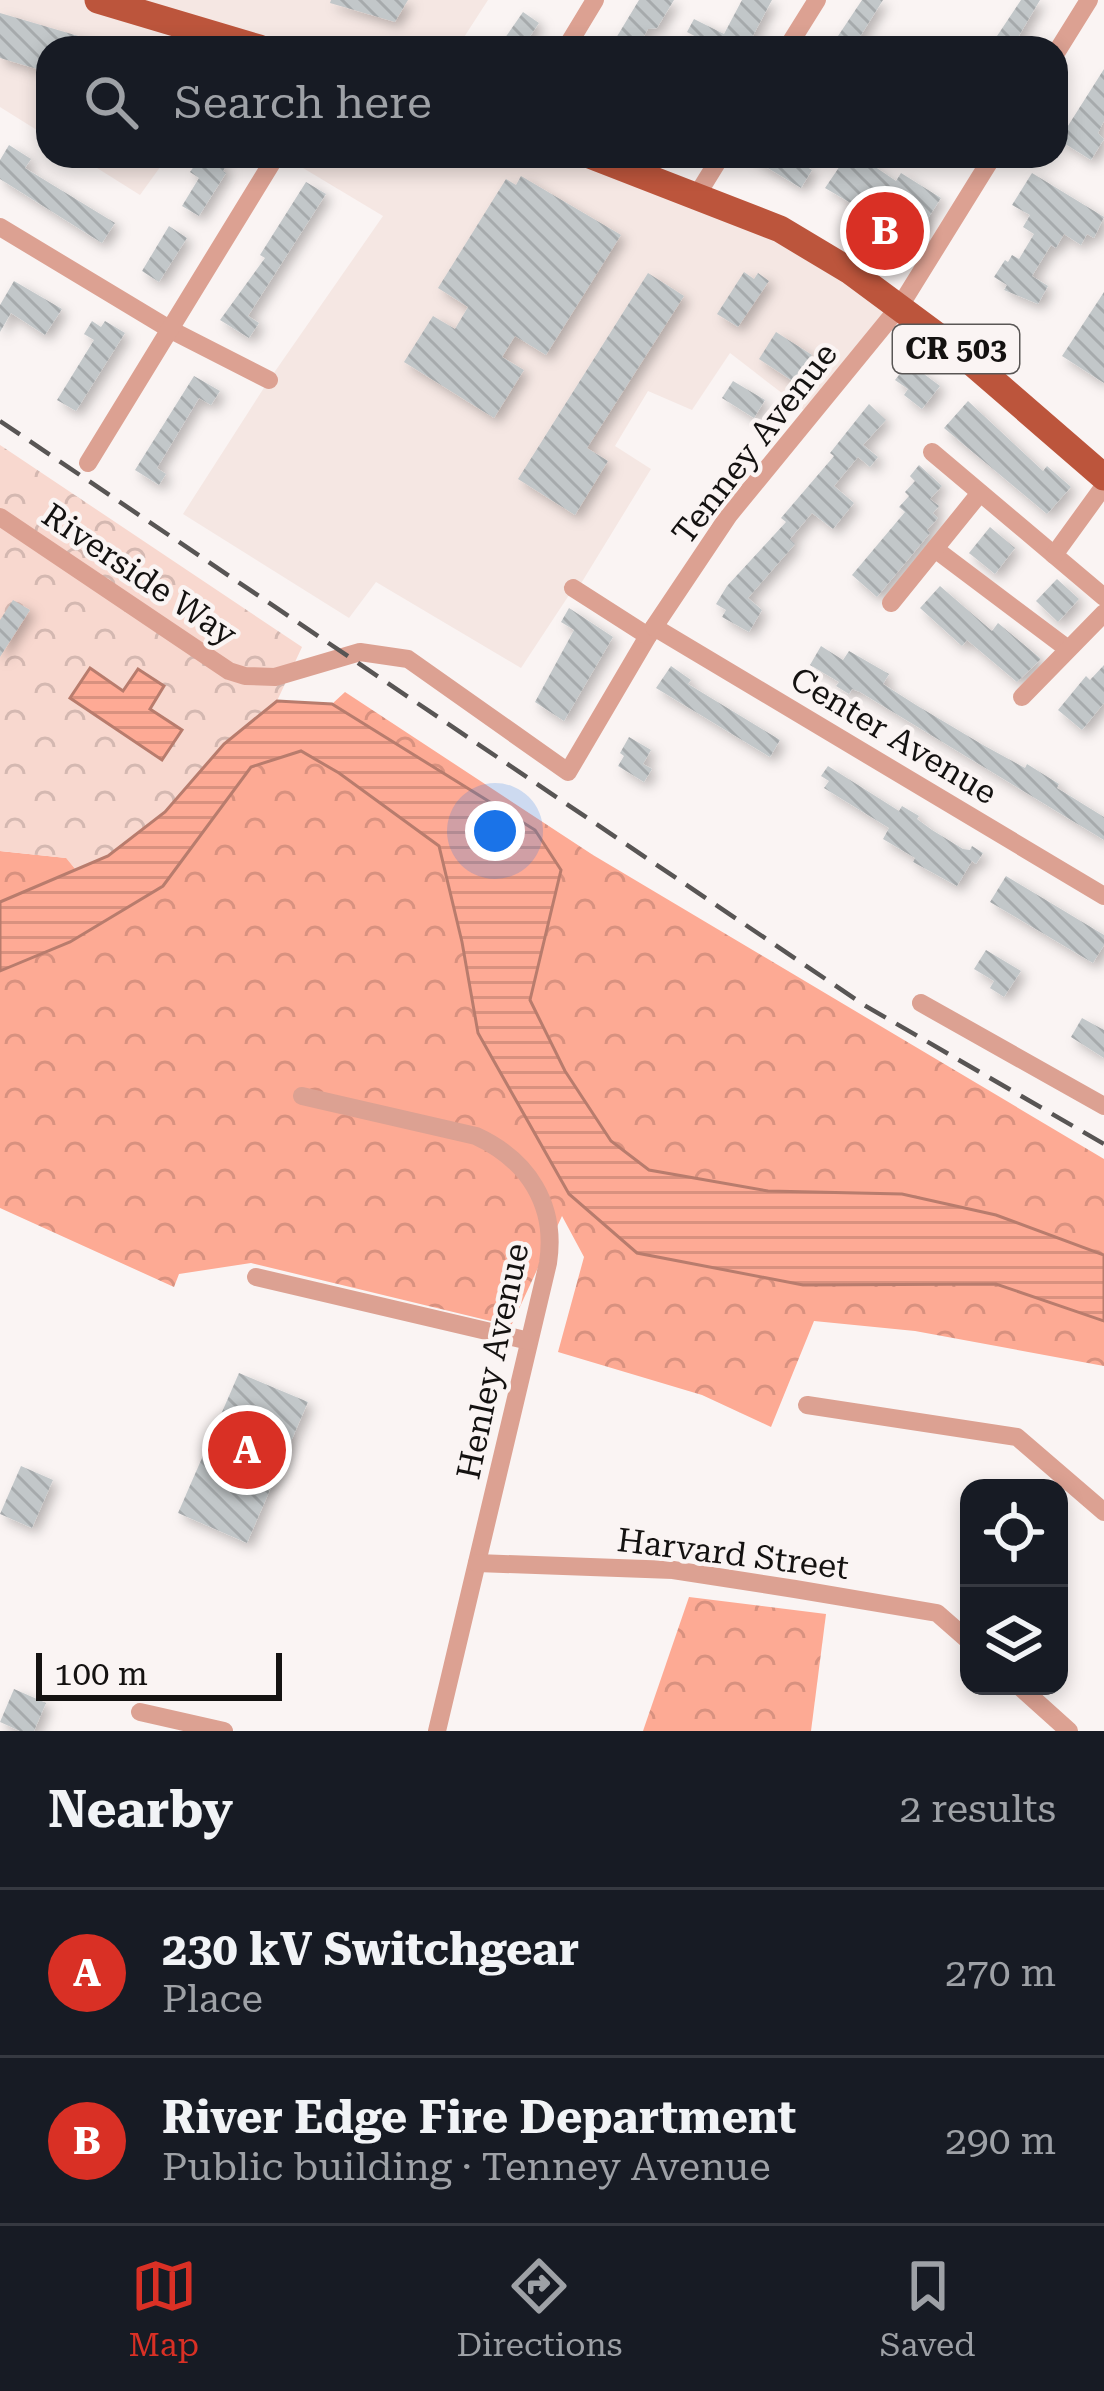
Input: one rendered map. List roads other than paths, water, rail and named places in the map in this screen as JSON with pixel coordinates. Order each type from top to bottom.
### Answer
[{"type":"main road","points":[[98,0],[136,5],[225,36]]},
{"type":"main road","name":"CR 503","points":[[625,168],[781,229],[901,306],[1044,421],[1104,481]]},
{"type":"street","points":[[573,36],[595,0]]},
{"type":"street","points":[[794,36],[817,0]]},
{"type":"street","points":[[1067,36],[1089,0]]},
{"type":"street","points":[[88,464],[269,168]]},
{"type":"street","points":[[698,195],[714,168]]},
{"type":"street","name":"Tenney Avenue","points":[[568,772],[651,631],[729,514],[901,306],[986,168]]},
{"type":"street","points":[[0,226],[171,329],[269,380]]},
{"type":"street","points":[[932,452],[1104,597]]},
{"type":"street","points":[[1054,555],[1104,481]]},
{"type":"street","points":[[891,603],[980,493]]},
{"type":"street","name":"Riverside Way","points":[[0,517],[230,670],[274,677],[360,652],[408,659],[568,772]]},
{"type":"street","points":[[935,549],[1068,649]]},
{"type":"street","name":"Center Avenue","points":[[573,588],[1104,896]]},
{"type":"street","points":[[1022,697],[1104,613]]},
{"type":"street","points":[[921,1003],[1104,1106]]},
{"type":"street","name":"Henley Avenue","points":[[302,1096],[476,1136],[494,1145],[521,1166],[539,1192],[550,1233],[548,1263],[437,1731]]},
{"type":"street","points":[[256,1277],[529,1341]]},
{"type":"street","points":[[807,1405],[1018,1437],[1104,1512]]},
{"type":"street","name":"Harvard Street","points":[[477,1563],[673,1570],[938,1613],[960,1633]]},
{"type":"street","points":[[1029,1695],[1069,1731]]},
{"type":"street","points":[[140,1712],[224,1731]]},
{"type":"railway","points":[[0,421],[864,1005],[1104,1144]]},
{"type":"place","name":"River Edge Fire Department","points":[[885,231]]},
{"type":"place","name":"230 kV Switchgear","points":[[247,1450]]}]
